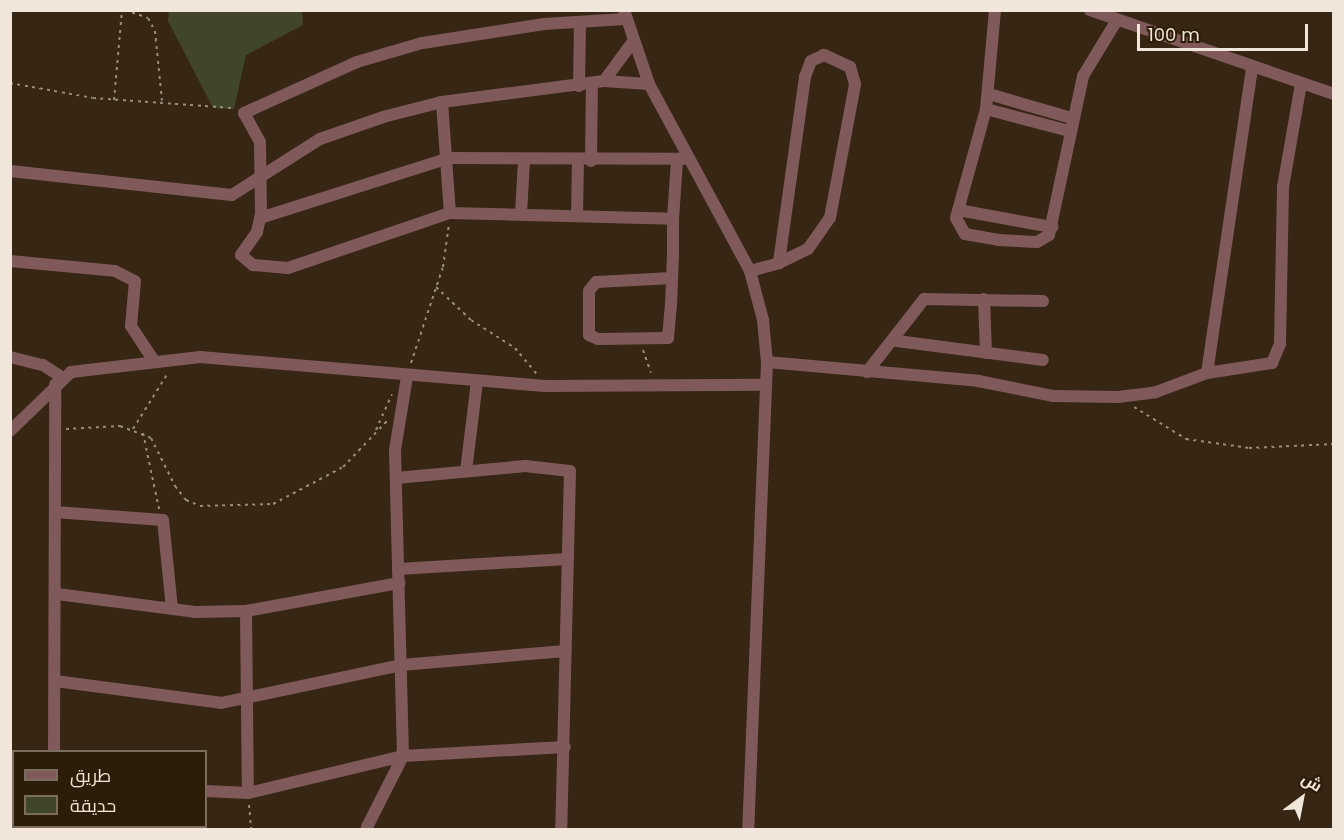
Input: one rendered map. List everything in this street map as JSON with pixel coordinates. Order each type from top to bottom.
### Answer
[{"type":"street","points":[[995,10],[986,109],[958,210],[957,227],[965,234],[998,240],[1037,242],[1052,226],[1071,118],[1083,76],[1117,20]]},
{"type":"street","points":[[1090,10],[1334,94]]},
{"type":"street","points":[[673,219],[450,213],[312,261],[276,268],[252,265],[241,255],[260,218],[260,142],[244,113],[357,62],[422,43],[624,15],[632,43],[682,159],[750,271],[767,362],[748,830]]},
{"type":"street","points":[[579,86],[580,22]]},
{"type":"street","points":[[577,216],[598,82],[632,43]]},
{"type":"street","points":[[750,271],[779,263],[808,249],[830,218],[855,84],[850,67],[824,55],[812,61],[806,76],[779,263]]},
{"type":"street","points":[[1207,373],[1252,67]]},
{"type":"street","points":[[10,171],[217,196],[244,191],[320,139],[442,102],[598,82],[649,84]]},
{"type":"street","points":[[767,362],[978,381],[1053,396],[1118,397],[1156,392],[1207,373],[1269,364],[1278,357],[1282,187],[1301,84]]},
{"type":"street","points":[[988,94],[1071,118]]},
{"type":"street","points":[[442,102],[449,158],[450,213]]},
{"type":"street","points":[[986,109],[1069,131]]},
{"type":"street","points":[[260,218],[449,158],[682,159]]},
{"type":"street","points":[[672,278],[602,280],[592,285],[589,335],[632,341],[668,338],[672,278],[673,219],[682,159]]},
{"type":"street","points":[[520,214],[524,160]]},
{"type":"street","points":[[958,210],[1052,226]]},
{"type":"street","points":[[10,261],[85,266],[135,281],[131,326],[154,361]]},
{"type":"street","points":[[867,372],[897,341],[917,302],[984,298],[1042,301]]},
{"type":"street","points":[[984,298],[986,352]]},
{"type":"street","points":[[897,341],[1043,360]]},
{"type":"street","points":[[10,431],[59,381],[87,367],[175,359],[228,356],[284,367],[406,381],[545,386],[766,385]]},
{"type":"street","points":[[10,357],[43,365],[59,381],[55,428],[57,594],[54,750]]},
{"type":"street","points":[[367,827],[403,756],[396,478],[399,409],[406,381]]},
{"type":"street","points":[[466,471],[477,382]]},
{"type":"street","points":[[396,478],[548,466],[570,471],[565,747],[561,830]]},
{"type":"street","points":[[55,512],[163,520],[172,609]]},
{"type":"street","points":[[398,569],[568,559]]},
{"type":"street","points":[[57,594],[172,609],[246,611],[399,583]]},
{"type":"street","points":[[246,611],[248,793]]},
{"type":"street","points":[[56,681],[188,700],[246,702],[401,665],[565,651]]},
{"type":"street","points":[[207,791],[248,793],[403,756],[565,747]]},
{"type":"path","points":[[114,100],[123,10],[148,18],[155,31],[162,101]]},
{"type":"path","points":[[10,82],[114,100],[215,102],[244,113]]},
{"type":"path","points":[[375,432],[391,396],[406,381],[436,287],[450,213]]},
{"type":"path","points":[[436,287],[471,320],[515,348],[545,386]]},
{"type":"path","points":[[632,341],[648,361],[653,385]]},
{"type":"path","points":[[133,429],[175,359]]},
{"type":"path","points":[[1118,397],[1186,439],[1249,448],[1334,444]]},
{"type":"path","points":[[55,428],[133,429],[143,433],[152,438],[186,500],[200,506],[273,504],[296,495],[343,467],[399,409]]},
{"type":"path","points":[[143,433],[153,497],[163,520]]},
{"type":"path","points":[[248,793],[251,830]]},
{"type":"green space","points":[[169,11],[302,11],[303,25],[246,55],[234,109],[213,108],[168,21]]}]
